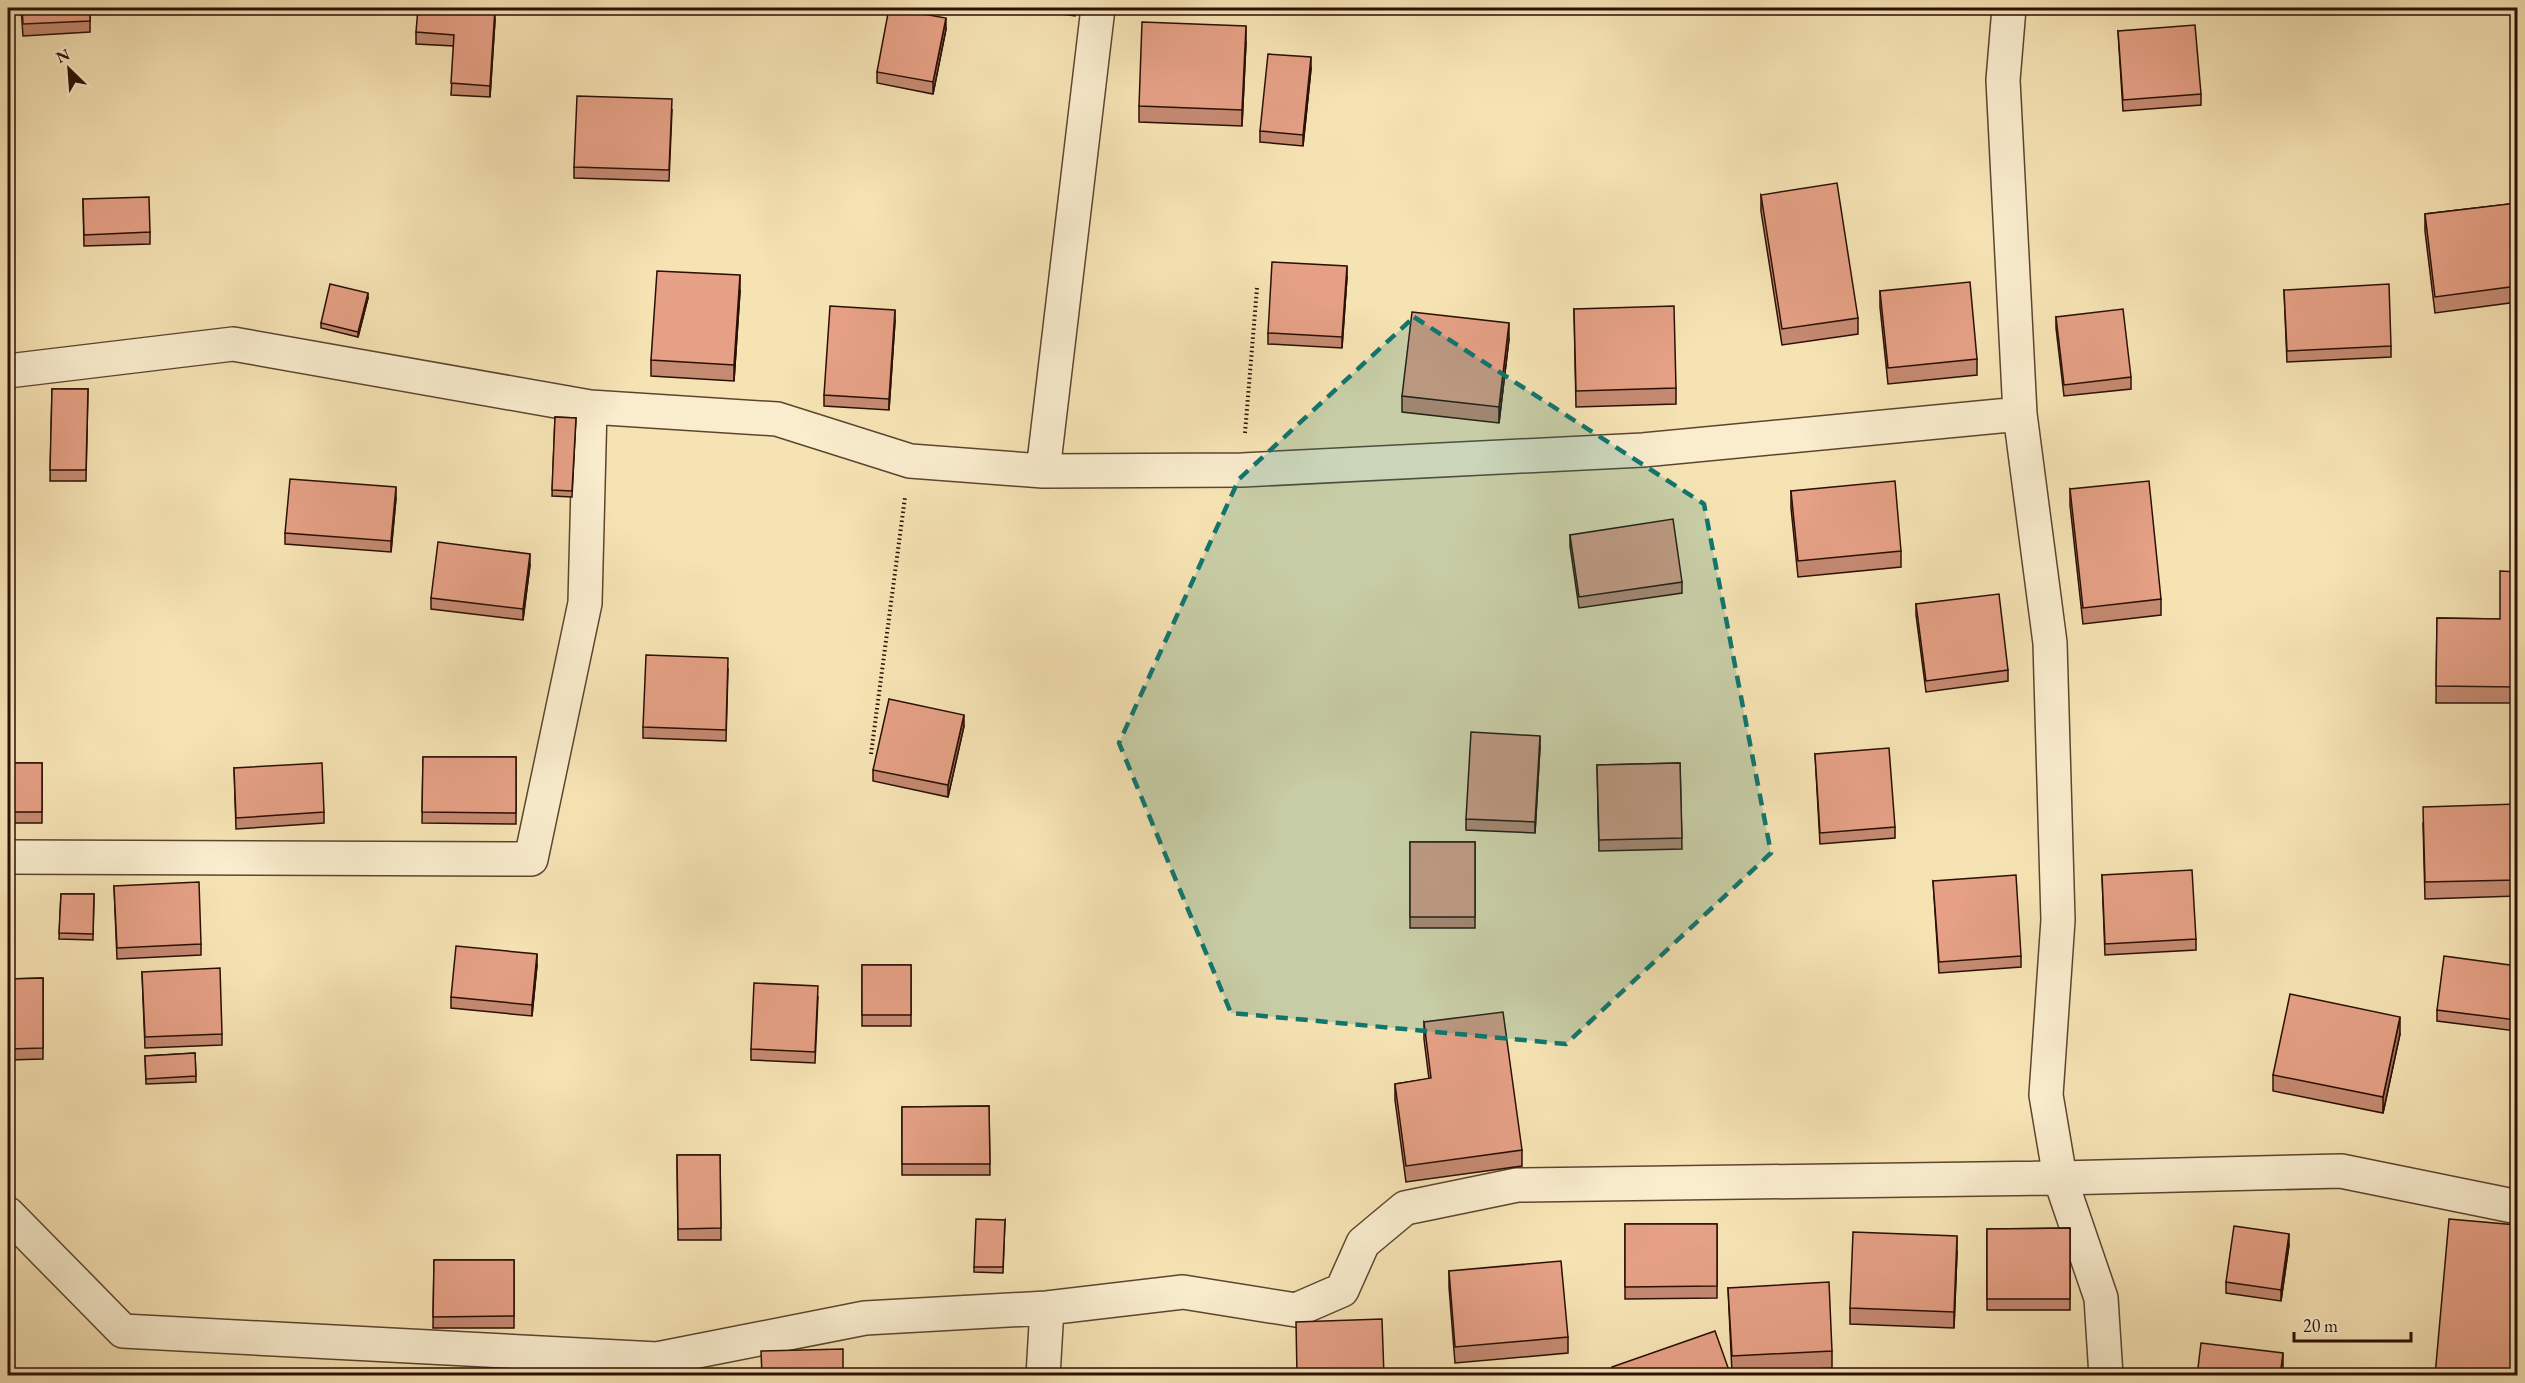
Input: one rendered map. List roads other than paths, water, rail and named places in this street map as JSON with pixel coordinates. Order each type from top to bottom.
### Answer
[{"type":"street","points":[[1043,471],[1098,8]]},
{"type":"street","points":[[2009,8],[2003,80],[2020,414],[2050,643],[2058,920],[2046,1095],[2060,1178],[2102,1298],[2106,1376]]},
{"type":"street","points":[[8,371],[233,344],[590,407],[777,419],[910,461],[1043,471],[1242,470],[1643,450],[2020,414]]},
{"type":"street","points":[[8,856],[531,859],[585,603],[590,407]]},
{"type":"street","points":[[8,1214],[123,1331],[657,1359],[865,1318],[1047,1308],[1183,1292],[1296,1310],[1342,1290],[1363,1244],[1405,1208],[1517,1185],[2060,1178],[2341,1171],[2517,1207]]},
{"type":"street","points":[[1043,1376],[1047,1308]]}]
